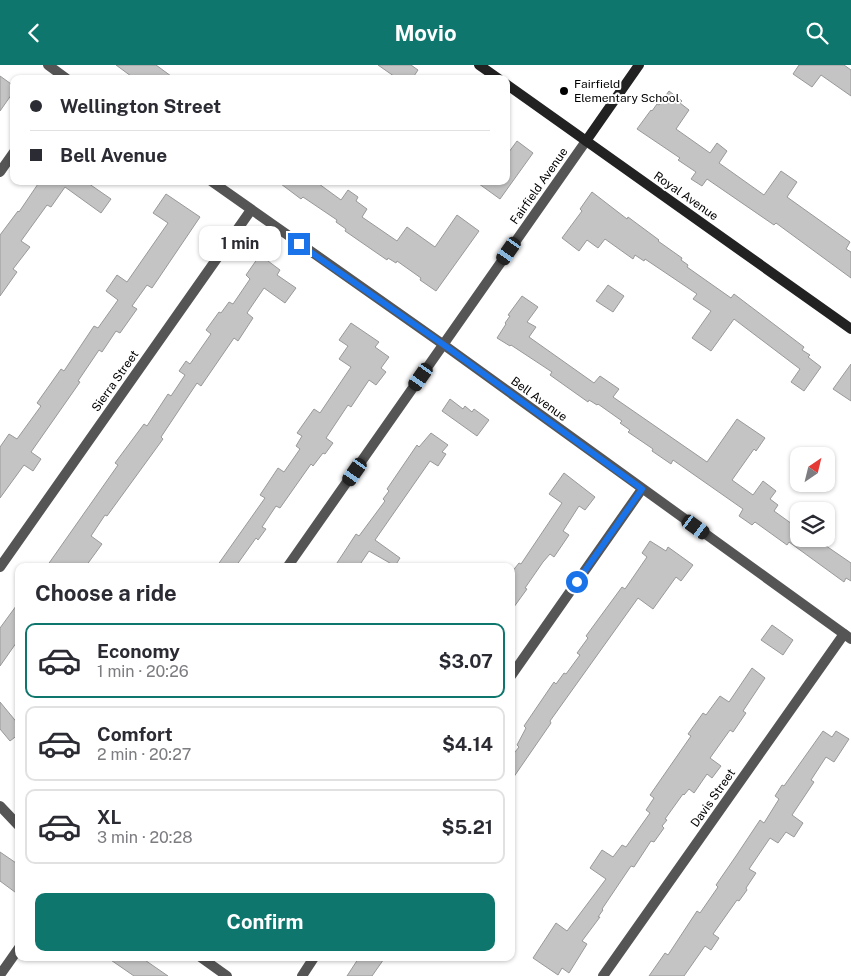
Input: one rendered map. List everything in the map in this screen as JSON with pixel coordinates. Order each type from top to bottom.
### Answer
[{"type":"street","points":[[48,65],[61,75]]},
{"type":"street","points":[[479,65],[493,75]]},
{"type":"street","name":"Fairfield Avenue","points":[[290,563],[639,65]]},
{"type":"street","name":"Royal Avenue","points":[[510,87],[851,329]]},
{"type":"street","points":[[0,172],[10,158]]},
{"type":"street","name":"Bell Avenue","points":[[217,185],[444,345],[847,636]]},
{"type":"street","name":"Sierra Street","points":[[0,567],[251,210]]},
{"type":"street","points":[[515,670],[642,489]]},
{"type":"street","name":"Davis Street","points":[[603,976],[847,636]]},
{"type":"street","points":[[0,806],[15,822]]},
{"type":"street","points":[[0,975],[15,954]]},
{"type":"street","points":[[206,961],[227,976]]},
{"type":"street","points":[[302,976],[312,961]]},
{"type":"building","points":[[116,65],[156,65],[170,75],[130,75]]},
{"type":"building","points":[[378,65],[411,65],[418,70],[415,75],[392,75]]},
{"type":"building","points":[[799,65],[844,65],[851,70],[851,96],[821,75],[812,87],[793,74]]},
{"type":"building","points":[[0,76],[10,83],[10,97],[0,111]]},
{"type":"building","points":[[669,91],[682,101],[680,103],[689,110],[676,129],[710,153],[717,143],[727,151],[719,163],[764,195],[781,171],[797,182],[787,197],[850,242],[846,249],[851,252],[851,278],[776,223],[774,225],[707,179],[702,186],[691,179],[696,172],[678,160],[680,158],[637,129],[651,110],[657,104],[659,105]]},
{"type":"building","points":[[517,141],[533,153],[500,199],[481,185],[510,185],[510,151]]},
{"type":"building","points":[[37,185],[91,185],[111,199],[101,213],[65,187],[51,207],[47,205],[21,241],[30,247],[13,269],[17,272],[0,296],[0,235]]},
{"type":"building","points":[[282,185],[320,185],[341,200],[348,190],[358,197],[356,201],[367,209],[362,217],[397,241],[407,227],[435,247],[457,215],[479,231],[436,291],[397,261],[396,263],[388,258],[387,260],[345,231],[346,229],[336,222],[337,220],[303,197],[301,199]]},
{"type":"building","points":[[592,192],[682,258],[681,260],[688,265],[687,267],[731,298],[734,294],[804,347],[802,350],[810,355],[808,357],[821,367],[804,391],[791,382],[800,369],[734,319],[711,351],[692,338],[711,311],[693,299],[697,294],[645,259],[644,261],[635,255],[633,259],[605,239],[598,248],[587,240],[579,251],[562,238],[582,211],[580,209]]},
{"type":"building","points":[[166,194],[200,217],[152,288],[147,285],[132,306],[137,309],[120,333],[116,331],[102,352],[99,350],[78,381],[80,382],[31,452],[41,459],[33,471],[24,465],[0,498],[0,447],[9,434],[17,439],[41,406],[37,403],[61,369],[64,371],[94,326],[98,328],[118,300],[106,291],[117,275],[127,282],[168,223],[153,213]]},
{"type":"building","points":[[260,255],[280,270],[277,275],[296,288],[285,303],[264,288],[247,313],[253,318],[238,341],[234,338],[201,386],[197,383],[161,437],[163,439],[91,536],[102,544],[88,563],[49,563],[118,465],[115,463],[144,424],[147,426],[168,394],[171,396],[185,375],[179,371],[186,361],[190,364],[211,334],[206,330],[219,312],[221,313],[229,302],[233,304],[250,279],[246,275]]},
{"type":"building","points":[[608,285],[624,296],[613,312],[596,301]]},
{"type":"building","points":[[522,296],[538,307],[527,322],[536,327],[529,337],[594,383],[600,376],[619,389],[613,397],[707,462],[737,419],[765,438],[756,451],[754,449],[732,480],[753,495],[763,481],[776,491],[770,499],[778,505],[774,511],[790,523],[790,543],[787,545],[755,522],[752,525],[739,516],[743,509],[673,460],[671,464],[652,451],[653,449],[628,432],[630,430],[620,423],[622,421],[598,404],[589,400],[588,402],[550,375],[552,372],[497,338],[510,316],[508,315]]},
{"type":"building","points":[[351,323],[379,342],[375,347],[389,357],[381,368],[386,372],[376,385],[369,380],[351,407],[348,405],[326,438],[333,443],[313,466],[311,464],[280,508],[276,506],[262,527],[266,529],[258,540],[256,538],[238,563],[219,563],[265,498],[260,495],[278,468],[284,472],[300,449],[296,446],[302,436],[297,433],[314,409],[320,413],[351,367],[339,359],[348,346],[339,340]]},
{"type":"building","points":[[851,364],[851,401],[833,389]]},
{"type":"building","points":[[450,399],[463,409],[465,406],[472,412],[474,409],[489,420],[477,436],[442,411]]},
{"type":"building","points":[[431,433],[448,445],[442,452],[446,454],[438,466],[430,461],[375,540],[400,558],[397,563],[390,563],[369,551],[361,563],[337,563],[356,534],[359,536],[385,501],[383,499],[389,491],[387,489],[417,445],[419,447]]},
{"type":"building","points":[[564,473],[595,497],[585,510],[579,506],[563,531],[569,535],[554,557],[550,554],[543,562],[515,606],[515,568],[519,563],[521,564],[562,503],[549,494]]},
{"type":"building","points":[[650,541],[666,551],[668,547],[693,565],[681,581],[676,577],[653,609],[638,598],[550,721],[551,723],[515,775],[515,752],[519,747],[517,745],[526,728],[524,726],[554,682],[556,684],[564,673],[566,674],[580,655],[577,653],[588,638],[586,636],[622,587],[625,589],[647,557],[642,553]]},
{"type":"building","points":[[796,547],[828,547],[851,563],[851,581],[846,578],[844,582]]},
{"type":"building","points":[[15,607],[15,645],[0,666],[0,628]]},
{"type":"building","points":[[772,625],[793,640],[783,655],[761,640]]},
{"type":"building","points":[[752,668],[765,678],[743,711],[746,713],[733,732],[730,730],[710,758],[721,766],[712,778],[707,774],[694,793],[689,789],[683,794],[665,819],[667,820],[662,826],[664,828],[654,842],[651,841],[634,867],[631,866],[602,909],[598,917],[600,917],[582,941],[587,944],[569,973],[562,968],[558,975],[533,958],[556,923],[567,931],[606,879],[590,868],[602,850],[613,857],[622,845],[626,847],[650,813],[646,810],[654,798],[650,795],[691,736],[688,734],[703,713],[706,715],[720,696],[729,702]]},
{"type":"building","points":[[0,702],[15,720],[15,737],[10,741],[0,729]]},
{"type":"building","points":[[823,731],[832,737],[836,731],[849,739],[834,762],[826,757],[811,780],[814,782],[792,815],[803,823],[794,837],[786,832],[778,843],[770,838],[749,869],[756,873],[746,888],[747,890],[739,901],[737,900],[713,934],[719,938],[711,950],[705,946],[684,976],[649,976],[665,953],[668,955],[697,911],[700,913],[718,887],[716,885],[760,820],[764,823],[779,799],[775,796],[782,785],[784,786]]},
{"type":"building","points":[[0,852],[15,862],[15,892],[0,881]]},
{"type":"building","points":[[112,961],[146,961],[168,976],[134,976]]},
{"type":"building","points":[[357,961],[382,961],[372,976],[347,976]]},
{"type":"place","name":"Fairfield Elementary School","points":[[564,91]]},
{"type":"route","points":[[299,244],[444,345],[642,489],[577,582]]}]
